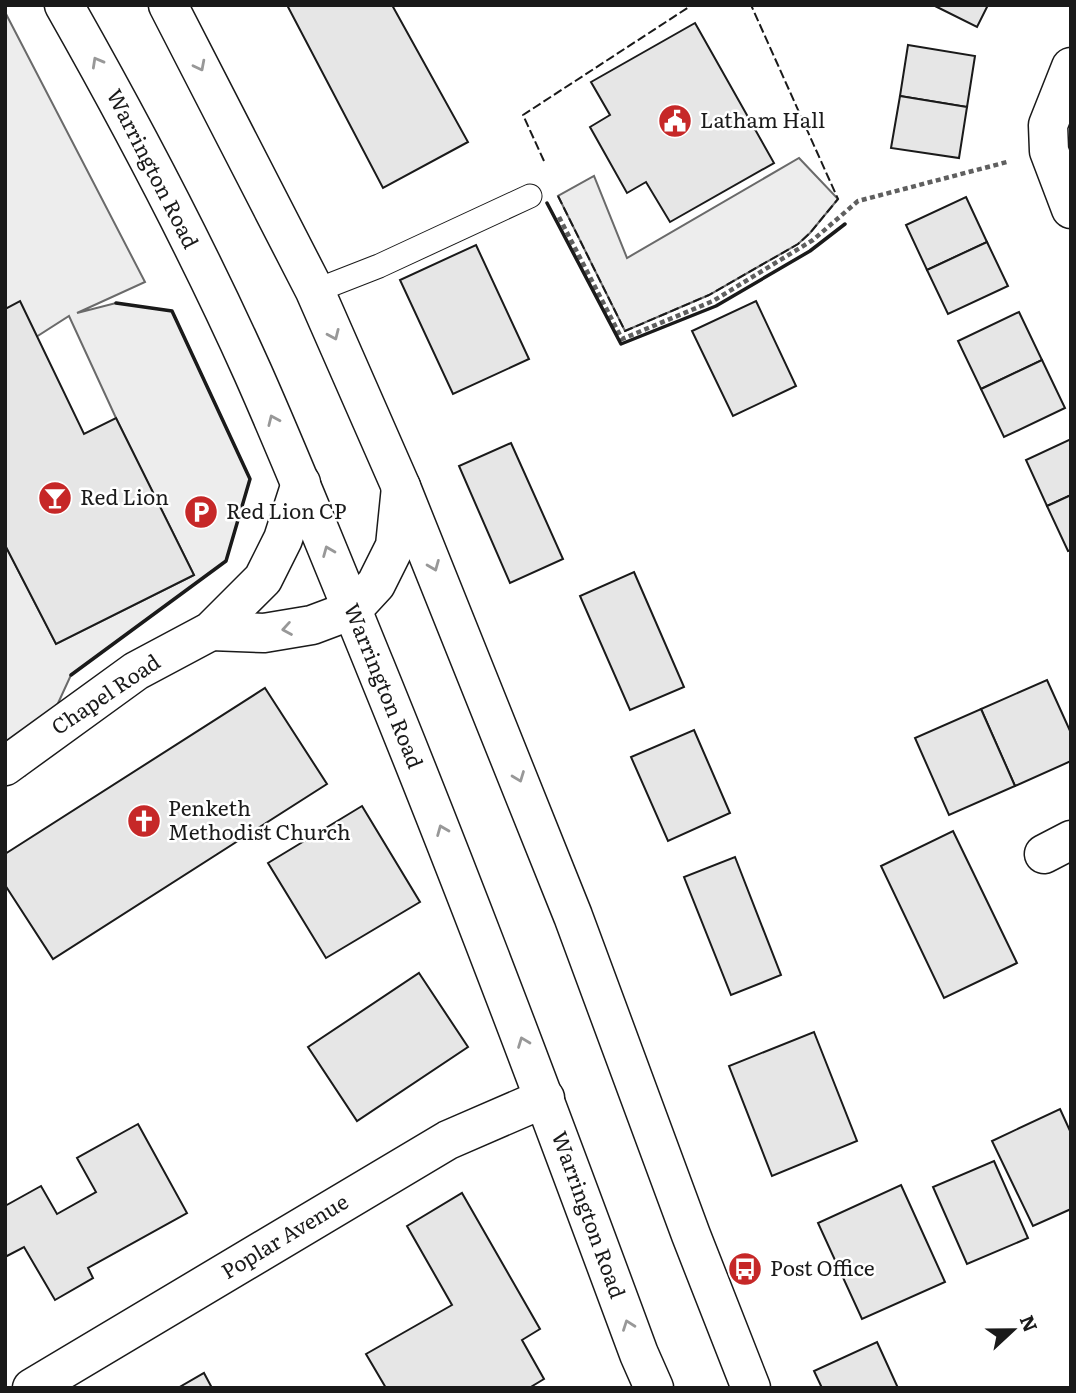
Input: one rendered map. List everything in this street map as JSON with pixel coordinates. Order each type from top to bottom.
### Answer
[{"type":"main road","name":"Warrington Road","points":[[64,5],[101,70],[198,258],[300,483],[446,840],[654,1388]]},
{"type":"main road","points":[[168,5],[315,291],[401,487],[573,916],[691,1235],[751,1388]]},
{"type":"main road","points":[[1071,67],[1048,125],[1049,152],[1071,209]]},
{"type":"main road","name":"Chapel Road","points":[[5,766],[136,671],[211,631],[263,579],[283,539],[300,483]]},
{"type":"main road","points":[[211,631],[264,633],[312,625],[352,610],[376,584],[394,546],[401,487]]},
{"type":"main road","name":"Poplar Avenue","points":[[32,1388],[448,1140],[545,1098]]},
{"type":"lane","points":[[315,291],[379,266],[530,196]]},
{"type":"path","points":[[530,196],[547,194],[622,338],[713,301],[813,240],[858,201],[1049,152]]},
{"type":"shaded area","name":"Red Lion CP","points":[[5,12],[145,282],[77,313],[116,303],[172,311],[250,479],[226,561],[71,675],[25,775],[5,744],[5,545],[56,644],[194,575],[69,316],[36,337],[5,309]]},
{"type":"shaded area","name":"Latham Hall","points":[[799,158],[838,199],[810,233],[798,244],[709,295],[625,331],[558,196],[594,176],[627,258]]},
{"type":"building","points":[[287,5],[392,5],[468,142],[383,188]]},
{"type":"building","points":[[933,5],[988,5],[977,27]]},
{"type":"building","name":"Latham Hall","points":[[695,23],[774,163],[670,222],[646,182],[627,193],[590,127],[610,115],[591,82]]},
{"type":"building","points":[[908,45],[975,56],[967,107],[900,96]]},
{"type":"building","points":[[900,96],[967,107],[959,158],[891,148]]},
{"type":"building","points":[[966,197],[987,242],[927,270],[906,225]]},
{"type":"building","points":[[987,242],[1008,286],[948,314],[927,270]]},
{"type":"building","points":[[476,245],[529,359],[453,394],[400,280]]},
{"type":"building","points":[[20,301],[84,434],[116,418],[194,575],[56,644],[5,545],[5,309]]},
{"type":"building","points":[[756,301],[796,386],[733,416],[692,331]]},
{"type":"building","points":[[1019,312],[1042,360],[981,389],[958,341]]},
{"type":"building","points":[[1042,360],[1065,408],[1004,437],[981,389]]},
{"type":"building","points":[[1071,439],[1071,495],[1047,506],[1026,460]]},
{"type":"building","points":[[511,443],[563,559],[510,583],[459,466]]},
{"type":"building","points":[[1071,495],[1071,550],[1068,551],[1047,506]]},
{"type":"building","points":[[634,572],[684,687],[630,710],[580,596]]},
{"type":"building","points":[[1047,680],[1071,733],[1071,761],[1015,786],[981,709]]},
{"type":"building","points":[[265,688],[327,784],[53,959],[5,885],[5,854]]},
{"type":"building","points":[[981,709],[1015,786],[949,815],[915,738]]},
{"type":"building","points":[[694,730],[730,813],[668,841],[631,757]]},
{"type":"building","points":[[362,806],[420,902],[326,958],[268,863]]},
{"type":"building","points":[[953,831],[1017,963],[944,998],[881,866]]},
{"type":"building","points":[[735,857],[781,975],[731,995],[684,877]]},
{"type":"building","points":[[419,973],[468,1047],[357,1121],[308,1047]]},
{"type":"building","points":[[814,1032],[857,1141],[772,1176],[729,1066]]},
{"type":"building","points":[[1060,1109],[1071,1133],[1071,1209],[1033,1226],[992,1141]]},
{"type":"building","points":[[138,1124],[187,1213],[88,1268],[93,1278],[55,1300],[24,1247],[5,1257],[5,1206],[41,1186],[57,1214],[96,1192],[77,1158]]},
{"type":"building","points":[[994,1161],[1028,1238],[967,1264],[933,1187]]},
{"type":"building","points":[[901,1185],[945,1282],[862,1319],[818,1223]]},
{"type":"building","points":[[462,1193],[540,1329],[522,1340],[544,1379],[529,1388],[386,1388],[366,1354],[452,1305],[407,1226]]},
{"type":"building","points":[[877,1342],[898,1388],[822,1388],[814,1371]]},
{"type":"building","points":[[204,1373],[212,1388],[178,1388]]},
{"type":"fence","points":[[544,161],[523,115],[692,5]]},
{"type":"fence","points":[[558,196],[625,331],[709,295],[798,244],[810,233],[838,199],[751,5]]},
{"type":"wall","points":[[547,203],[621,344],[716,306],[810,251],[845,224]]},
{"type":"wall","points":[[71,675],[226,561],[250,479],[172,311],[116,303]]},
{"type":"place","name":"Latham Hall","points":[[675,121]]},
{"type":"place","name":"Red Lion","points":[[55,498]]},
{"type":"place","name":"Red Lion CP","points":[[201,512]]},
{"type":"place","name":"Penketh Methodist Church","points":[[144,821]]},
{"type":"place","name":"Post Office","points":[[745,1269]]}]
